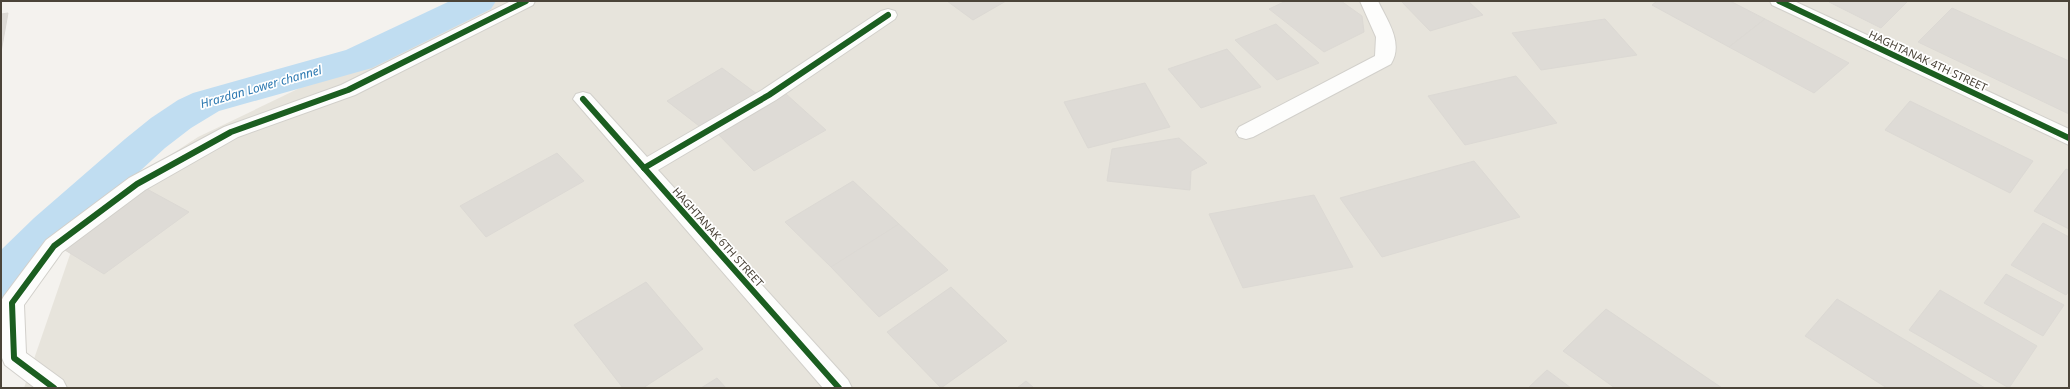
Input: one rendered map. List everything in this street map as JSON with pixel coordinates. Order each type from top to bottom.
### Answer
[{"type":"street","points":[[54,388],[14,358],[12,303],[54,246],[137,184],[231,132],[348,90],[526,1]]},
{"type":"street","points":[[1246,132],[1384,59],[1386,37],[1369,1]]},
{"type":"street","name":"HAGHTANAK 4TH STREET","points":[[1779,1],[2069,138]]},
{"type":"street","points":[[644,168],[769,95],[888,14]]},
{"type":"street","name":"HAGHTANAK 6TH STREET","points":[[583,99],[839,388]]},
{"type":"shaded area","points":[[481,1],[2069,1],[2069,388],[24,388],[85,211],[198,137]]},
{"type":"building","points":[[947,1],[1006,1],[973,20]]},
{"type":"building","points":[[1286,1],[1341,1],[1362,16],[1364,32],[1324,52],[1269,9]]},
{"type":"building","points":[[1401,1],[1468,1],[1483,15],[1430,31]]},
{"type":"building","points":[[1657,1],[1730,1],[1765,19],[1729,47],[1652,5]]},
{"type":"building","points":[[1908,1],[1881,28],[1829,2]]},
{"type":"building","points":[[1952,8],[2069,61],[2069,114],[1918,42]]},
{"type":"building","points":[[8,13],[1,52],[1,14]]},
{"type":"building","points":[[1605,19],[1637,55],[1541,70],[1512,33]]},
{"type":"building","points":[[1765,19],[1849,63],[1814,93],[1729,47]]},
{"type":"building","points":[[1276,24],[1319,63],[1277,80],[1235,40]]},
{"type":"building","points":[[1227,49],[1261,87],[1201,108],[1168,69]]},
{"type":"building","points":[[722,68],[757,94],[703,129],[667,101]]},
{"type":"building","points":[[1516,76],[1557,123],[1465,145],[1428,96]]},
{"type":"building","points":[[1145,83],[1170,127],[1088,148],[1064,102]]},
{"type":"building","points":[[786,94],[826,130],[754,171],[716,132]]},
{"type":"building","points":[[1910,101],[2033,161],[2010,193],[1885,130]]},
{"type":"building","points":[[1179,138],[1207,163],[1191,171],[1190,190],[1107,181],[1112,149]]},
{"type":"building","points":[[557,153],[584,181],[486,237],[460,206]]},
{"type":"building","points":[[1474,161],[1520,217],[1382,257],[1340,198]]},
{"type":"building","points":[[2066,169],[2069,170],[2069,229],[2034,211]]},
{"type":"building","points":[[853,181],[899,224],[831,267],[785,222]]},
{"type":"building","points":[[145,188],[189,212],[104,274],[60,247]]},
{"type":"building","points":[[1314,195],[1353,267],[1243,288],[1209,214]]},
{"type":"building","points":[[2043,223],[2069,237],[2069,291],[2066,295],[2011,265]]},
{"type":"building","points":[[899,224],[948,270],[879,317],[831,267]]},
{"type":"building","points":[[2006,274],[2064,305],[2043,336],[1984,303]]},
{"type":"building","points":[[646,282],[703,349],[643,388],[623,388],[574,325]]},
{"type":"building","points":[[951,287],[1007,341],[941,388],[887,332]]},
{"type":"building","points":[[1940,290],[2037,346],[2009,388],[1909,330]]},
{"type":"building","points":[[1837,299],[1985,388],[1887,388],[1805,336]]},
{"type":"building","points":[[1606,309],[1722,388],[1615,388],[1563,351]]},
{"type":"building","points":[[1547,370],[1571,388],[1528,388]]},
{"type":"building","points":[[717,378],[726,388],[701,388]]},
{"type":"building","points":[[1026,381],[1034,388],[1017,388]]},
{"type":"waterway","name":"Hrazdan Lower channel","points":[[1,281],[12,267],[49,229],[152,138],[191,109],[206,102],[359,59],[479,1]]},
{"type":"cycle path","points":[[54,388],[14,358],[12,303],[54,246],[137,184],[231,132],[348,90],[526,1]]},
{"type":"cycle path","points":[[1779,1],[2069,138]]},
{"type":"cycle path","points":[[644,168],[769,95],[888,15]]},
{"type":"cycle path","points":[[583,99],[839,388]]}]
